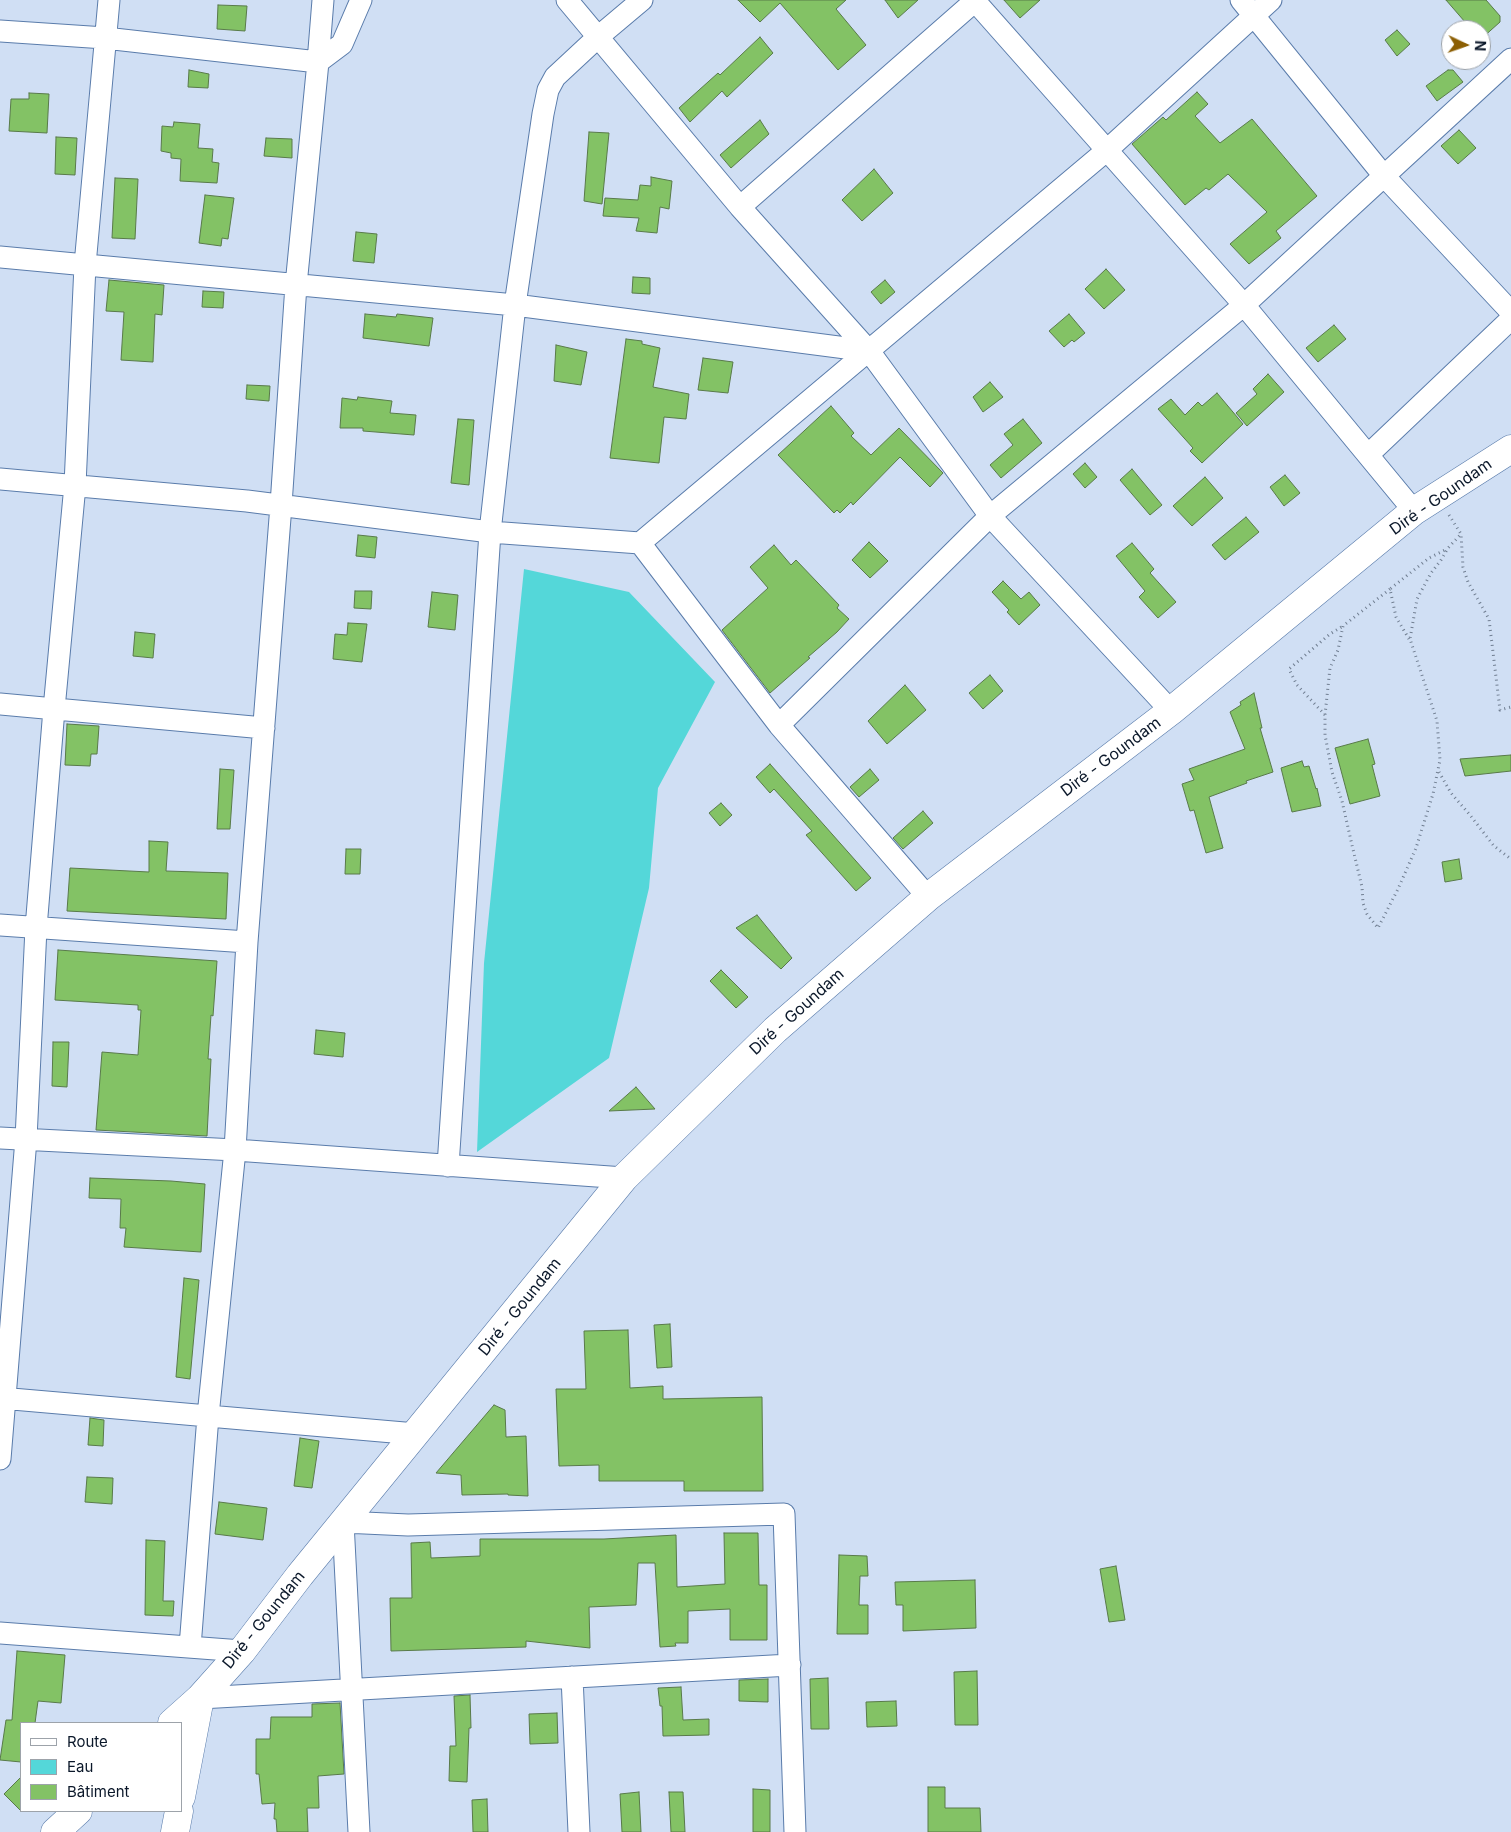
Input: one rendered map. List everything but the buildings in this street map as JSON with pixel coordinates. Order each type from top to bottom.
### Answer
[{"type":"main road","name":"Diré - Goundam","points":[[173,1722],[200,1698],[242,1651],[344,1522],[624,1178],[775,1030],[928,897],[1170,711],[1414,511],[1511,449]]},
{"type":"main road","points":[[182,1792],[200,1698]]},
{"type":"main road","points":[[55,1832],[77,1812]]},
{"type":"main road","points":[[175,1832],[179,1812]]},
{"type":"street","points":[[0,1458],[2,1398],[26,1139],[36,928],[75,485],[85,265],[109,0]]},
{"type":"street","points":[[190,1647],[208,1416],[235,1150],[247,942],[281,506],[296,284],[323,0]]},
{"type":"street","points":[[0,31],[105,38],[318,62],[342,44],[361,0]]},
{"type":"street","points":[[567,0],[740,207],[869,350],[990,516],[1170,711]]},
{"type":"street","points":[[448,1166],[490,532],[515,305],[548,90],[555,77],[642,0]]},
{"type":"street","points":[[740,207],[975,0],[1106,151],[1244,305],[1414,511]]},
{"type":"street","points":[[0,479],[281,506],[490,532],[640,543],[1106,151],[1248,8],[1271,0]]},
{"type":"street","points":[[1248,8],[1384,176],[1511,312]]},
{"type":"street","points":[[779,725],[990,516],[1244,305],[1511,59]]},
{"type":"street","points":[[0,257],[515,305],[869,350]]},
{"type":"street","points":[[1368,455],[1511,318]]},
{"type":"street","points":[[640,543],[779,725],[928,897]]},
{"type":"street","points":[[0,704],[264,728]]},
{"type":"street","points":[[0,925],[247,942]]},
{"type":"street","points":[[0,1138],[235,1150],[624,1178]]},
{"type":"street","points":[[2,1398],[416,1434]]},
{"type":"street","points":[[359,1832],[344,1522],[408,1525],[784,1514],[795,1832]]},
{"type":"street","points":[[0,1633],[242,1651]]},
{"type":"street","points":[[200,1698],[790,1665]]},
{"type":"street","points":[[572,1677],[579,1832]]},
{"type":"path","points":[[1438,496],[1460,534],[1463,567],[1468,582],[1489,619],[1500,710],[1511,707]]},
{"type":"path","points":[[1410,639],[1417,599],[1424,583],[1460,534]]},
{"type":"path","points":[[1325,715],[1296,685],[1289,669],[1330,634],[1343,626],[1429,558],[1448,548]]},
{"type":"path","points":[[1343,626],[1338,650],[1330,668],[1325,735],[1332,772],[1342,801],[1362,887],[1363,903],[1367,914],[1378,928],[1416,848],[1438,771],[1440,749],[1437,721],[1410,639],[1396,617],[1390,589]]},
{"type":"path","points":[[1438,771],[1451,793],[1494,846],[1511,859]]},
{"type":"water","points":[[524,569],[629,592],[715,682],[658,788],[649,888],[609,1058],[477,1152],[484,963]]}]
